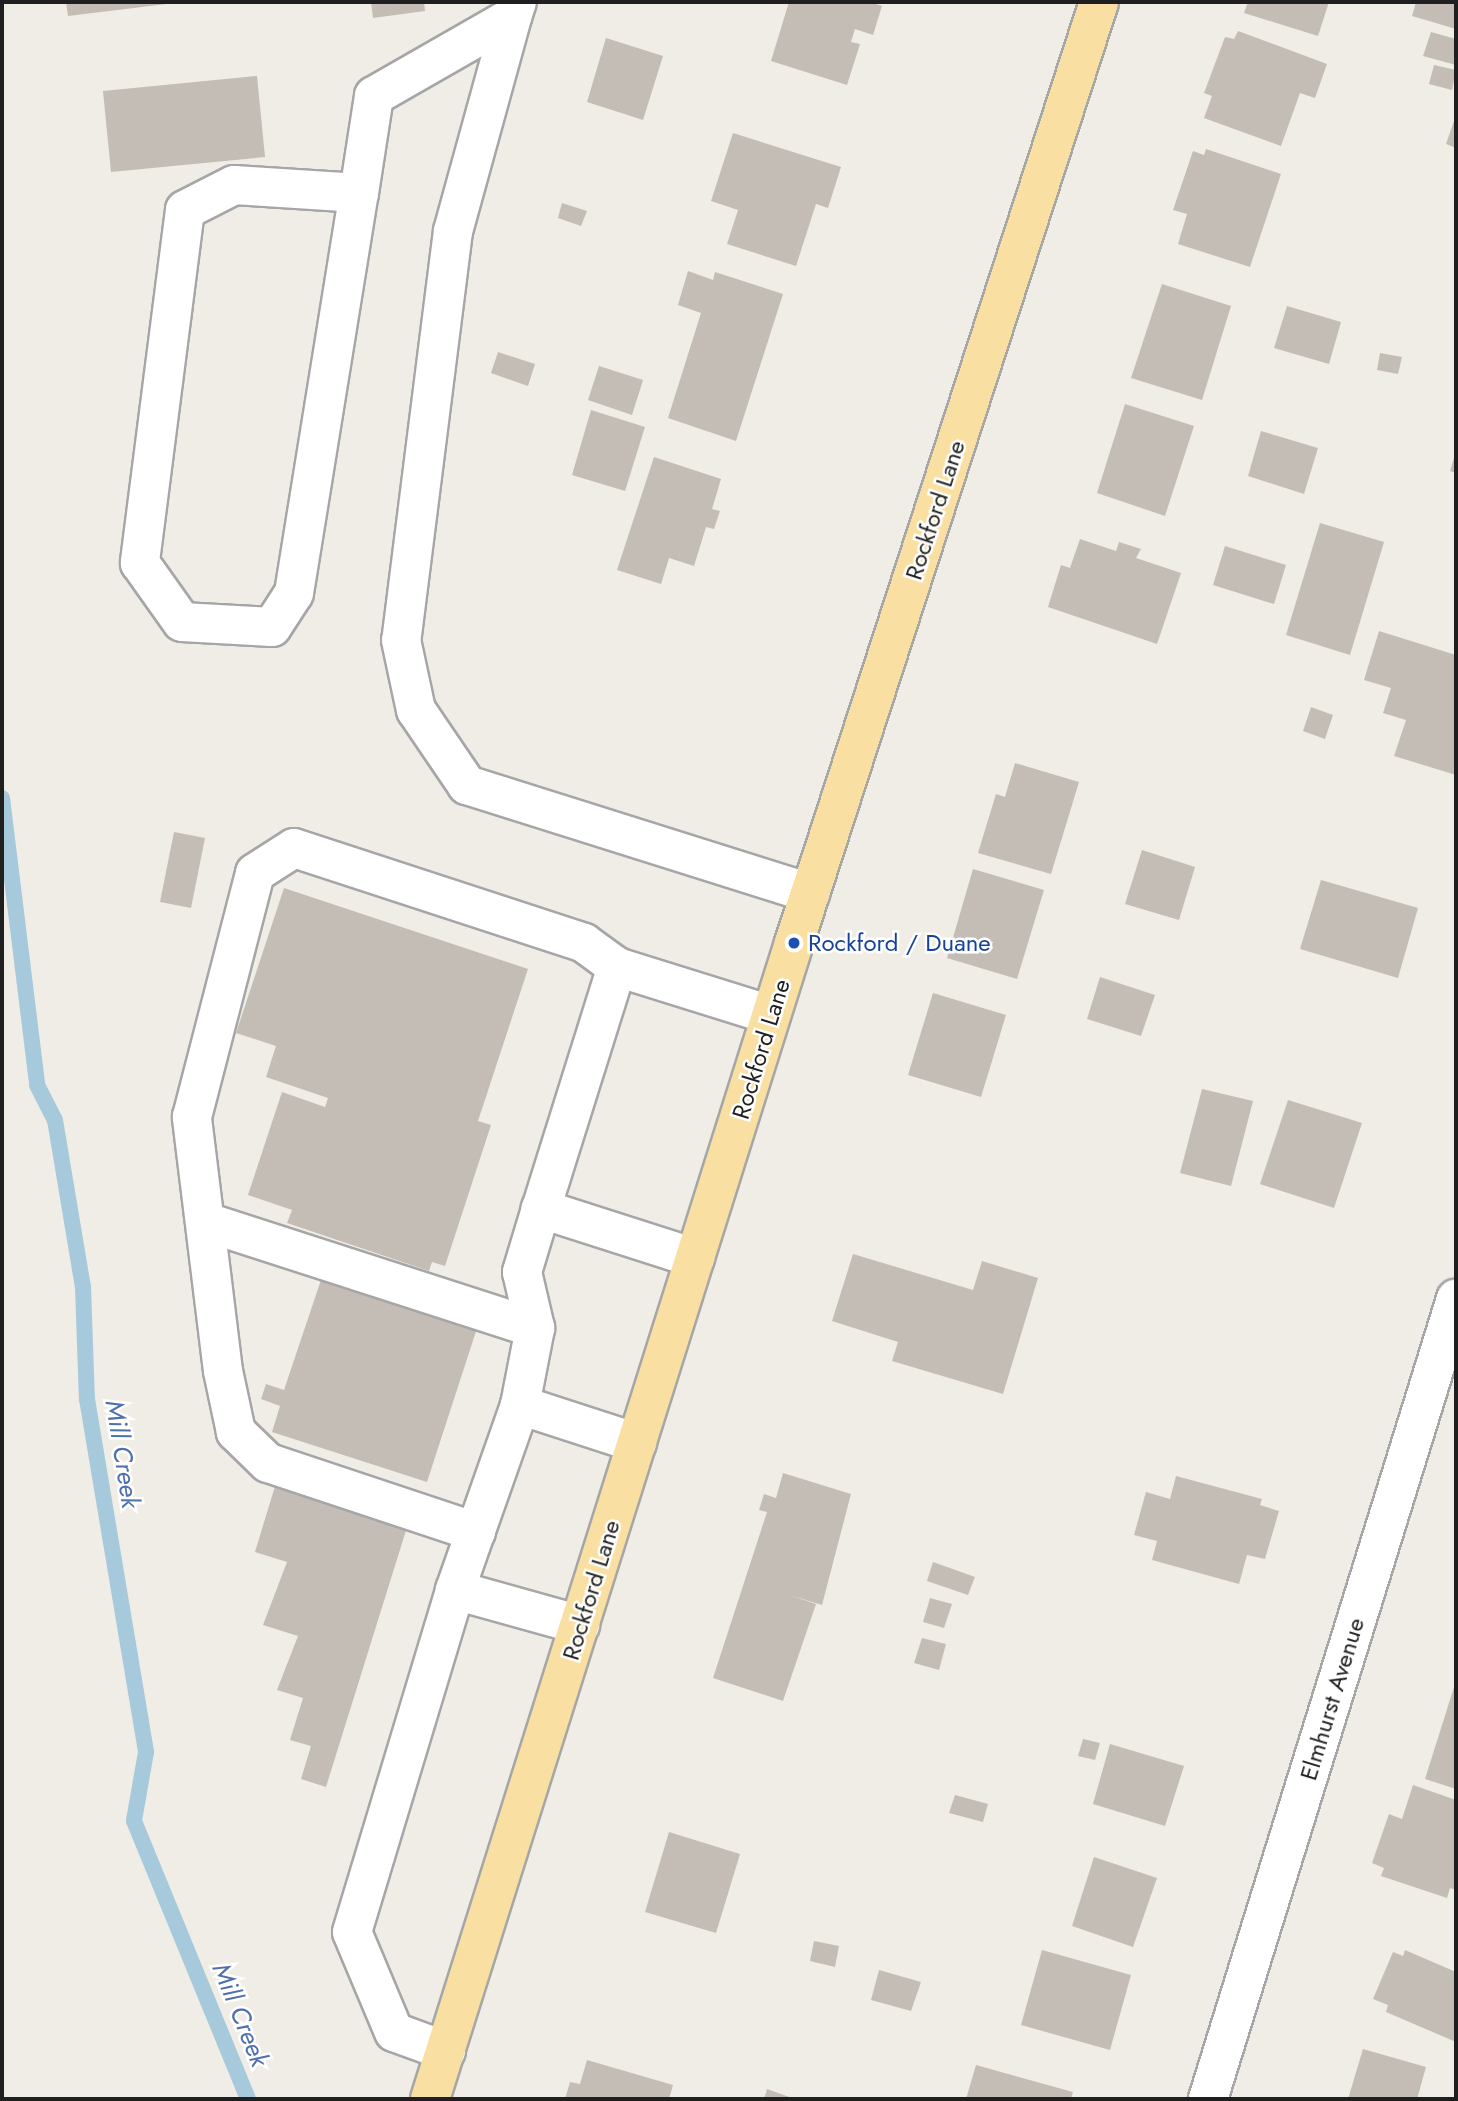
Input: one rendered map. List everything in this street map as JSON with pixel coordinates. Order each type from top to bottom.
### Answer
[{"type":"main road","name":"Rockford Lane","points":[[430,2099],[810,893],[1099,2]]},
{"type":"street","points":[[514,10],[453,230],[401,640],[416,710],[467,785],[810,893]]},
{"type":"street","points":[[359,193],[234,185],[185,210],[140,564],[183,622],[272,627],[294,593],[359,193],[374,96],[514,10]]},
{"type":"street","points":[[476,1532],[268,1463],[236,1432],[223,1371],[192,1117],[255,873],[294,848],[584,943],[617,967],[771,1016]]},
{"type":"street","points":[[446,2051],[394,2032],[352,1933],[455,1590],[520,1405],[535,1328],[522,1272],[617,967]]},
{"type":"street","points":[[541,1209],[695,1258]]},
{"type":"street","points":[[206,1222],[535,1328]]},
{"type":"street","name":"Elmhurst Avenue","points":[[1208,2099],[1448,1355],[1456,1299]]},
{"type":"street","points":[[520,1405],[637,1443]]},
{"type":"street","points":[[455,1590],[580,1625]]},
{"type":"building","points":[[66,2],[175,2],[175,3],[68,16]]},
{"type":"building","points":[[371,2],[424,2],[425,11],[373,18]]},
{"type":"building","points":[[789,2],[870,2],[882,6],[873,35],[855,29],[851,42],[860,44],[847,85],[771,61]]},
{"type":"building","points":[[1248,2],[1329,2],[1318,36],[1244,13]]},
{"type":"building","points":[[1416,2],[1456,2],[1456,29],[1412,16]]},
{"type":"building","points":[[1238,31],[1327,64],[1315,98],[1300,93],[1281,146],[1204,118],[1212,96],[1204,93],[1225,37],[1234,39]]},
{"type":"building","points":[[1431,32],[1456,39],[1456,65],[1423,56]]},
{"type":"building","points":[[606,38],[663,56],[643,120],[587,102]]},
{"type":"building","points":[[1434,65],[1456,70],[1452,90],[1429,84]]},
{"type":"building","points":[[257,76],[265,157],[111,172],[103,91]]},
{"type":"building","points":[[1456,115],[1456,148],[1446,144]]},
{"type":"building","points":[[733,133],[841,167],[828,208],[816,204],[796,266],[727,244],[738,210],[711,201]]},
{"type":"building","points":[[1206,149],[1281,174],[1250,267],[1178,244],[1187,214],[1173,210],[1193,151],[1204,155]]},
{"type":"building","points":[[562,203],[587,211],[581,226],[558,218]]},
{"type":"building","points":[[688,271],[713,280],[715,272],[783,294],[736,441],[668,418],[701,313],[678,305]]},
{"type":"building","points":[[1162,284],[1231,306],[1202,400],[1131,378]]},
{"type":"building","points":[[1287,306],[1341,322],[1329,364],[1274,348]]},
{"type":"building","points":[[498,352],[535,364],[528,386],[491,373]]},
{"type":"building","points":[[1380,353],[1402,357],[1398,374],[1377,370]]},
{"type":"building","points":[[599,366],[643,380],[632,415],[588,400]]},
{"type":"building","points":[[1125,404],[1194,426],[1165,516],[1097,493]]},
{"type":"building","points":[[591,410],[645,427],[625,491],[572,475]]},
{"type":"building","points":[[1261,431],[1318,448],[1304,494],[1248,476]]},
{"type":"building","points":[[1456,451],[1456,473],[1450,471]]},
{"type":"building","points":[[654,457],[721,479],[712,509],[720,511],[714,529],[706,527],[694,566],[669,558],[661,584],[617,570]]},
{"type":"building","points":[[1320,523],[1384,542],[1350,655],[1286,635]]},
{"type":"building","points":[[1080,539],[1116,551],[1119,542],[1141,549],[1136,558],[1181,573],[1157,644],[1048,607],[1061,565],[1070,568]]},
{"type":"building","points":[[1225,546],[1286,565],[1274,604],[1213,585]]},
{"type":"building","points":[[1379,631],[1456,655],[1456,775],[1394,756],[1406,720],[1383,713],[1391,688],[1364,680]]},
{"type":"building","points":[[1311,707],[1333,715],[1325,739],[1303,731]]},
{"type":"building","points":[[1015,763],[1079,782],[1051,874],[978,853],[996,794],[1005,797]]},
{"type":"building","points":[[174,832],[205,838],[191,908],[160,902]]},
{"type":"building","points":[[1142,850],[1195,867],[1179,920],[1125,904]]},
{"type":"building","points":[[973,869],[1044,890],[1017,979],[947,958]]},
{"type":"building","points":[[1321,880],[1418,908],[1398,978],[1300,949]]},
{"type":"building","points":[[284,888],[528,969],[478,1121],[491,1125],[445,1266],[432,1262],[429,1271],[287,1223],[292,1210],[248,1195],[282,1092],[325,1107],[328,1098],[266,1077],[276,1046],[236,1033]]},
{"type":"building","points":[[1100,977],[1155,995],[1141,1036],[1087,1019]]},
{"type":"building","points":[[933,993],[1006,1015],[981,1097],[908,1075]]},
{"type":"building","points":[[1202,1089],[1253,1101],[1231,1186],[1180,1173]]},
{"type":"building","points":[[1288,1100],[1362,1123],[1334,1208],[1260,1184]]},
{"type":"building","points":[[853,1254],[973,1290],[982,1261],[1038,1278],[1003,1394],[892,1361],[898,1342],[832,1321]]},
{"type":"building","points":[[325,1268],[480,1319],[427,1482],[272,1432],[280,1406],[261,1399],[266,1384],[284,1390]]},
{"type":"building","points":[[783,1473],[851,1494],[822,1605],[789,1595],[816,1604],[783,1701],[713,1678],[767,1512],[759,1510],[764,1494],[776,1498]]},
{"type":"building","points":[[1176,1476],[1262,1499],[1260,1505],[1279,1511],[1265,1559],[1247,1555],[1239,1584],[1152,1560],[1157,1541],[1134,1535],[1146,1492],[1170,1499]]},
{"type":"building","points":[[276,1483],[408,1524],[326,1787],[301,1779],[311,1746],[290,1740],[303,1698],[277,1690],[298,1636],[263,1625],[287,1562],[255,1552]]},
{"type":"building","points":[[933,1562],[975,1577],[968,1595],[927,1581]]},
{"type":"building","points":[[930,1598],[952,1604],[944,1628],[923,1622]]},
{"type":"building","points":[[922,1638],[946,1644],[939,1670],[914,1663]]},
{"type":"building","points":[[1454,1687],[1456,1688],[1456,1789],[1425,1779]]},
{"type":"building","points":[[1083,1739],[1100,1743],[1095,1760],[1078,1756]]},
{"type":"building","points":[[1110,1744],[1184,1766],[1165,1826],[1093,1804]]},
{"type":"building","points":[[1413,1785],[1456,1800],[1456,1890],[1450,1888],[1447,1898],[1381,1876],[1384,1868],[1372,1863],[1389,1814],[1402,1819]]},
{"type":"building","points":[[955,1795],[988,1804],[983,1822],[949,1813]]},
{"type":"building","points":[[669,1832],[740,1854],[716,1933],[645,1912]]},
{"type":"building","points":[[1094,1857],[1157,1878],[1133,1947],[1072,1926]]},
{"type":"building","points":[[814,1941],[839,1946],[835,1967],[810,1961]]},
{"type":"building","points":[[1042,1950],[1131,1975],[1110,2050],[1021,2025]]},
{"type":"building","points":[[1405,1950],[1456,1972],[1456,2042],[1386,2012],[1388,2005],[1373,1999],[1393,1952],[1403,1956]]},
{"type":"building","points":[[879,1970],[921,1982],[911,2011],[871,2000]]},
{"type":"building","points":[[1363,2049],[1426,2067],[1417,2099],[1348,2099]]},
{"type":"building","points":[[587,2060],[673,2085],[669,2099],[565,2099],[570,2082],[580,2084]]},
{"type":"building","points":[[976,2065],[1073,2092],[1071,2099],[966,2099]]},
{"type":"building","points":[[767,2089],[795,2099],[764,2099]]},
{"type":"waterway","name":"Mill Creek","points":[[2,798],[37,1085],[55,1120],[83,1287],[87,1399],[146,1752],[134,1821],[248,2099]]},
{"type":"place","name":"Rockford / Duane","points":[[794,943]]}]
